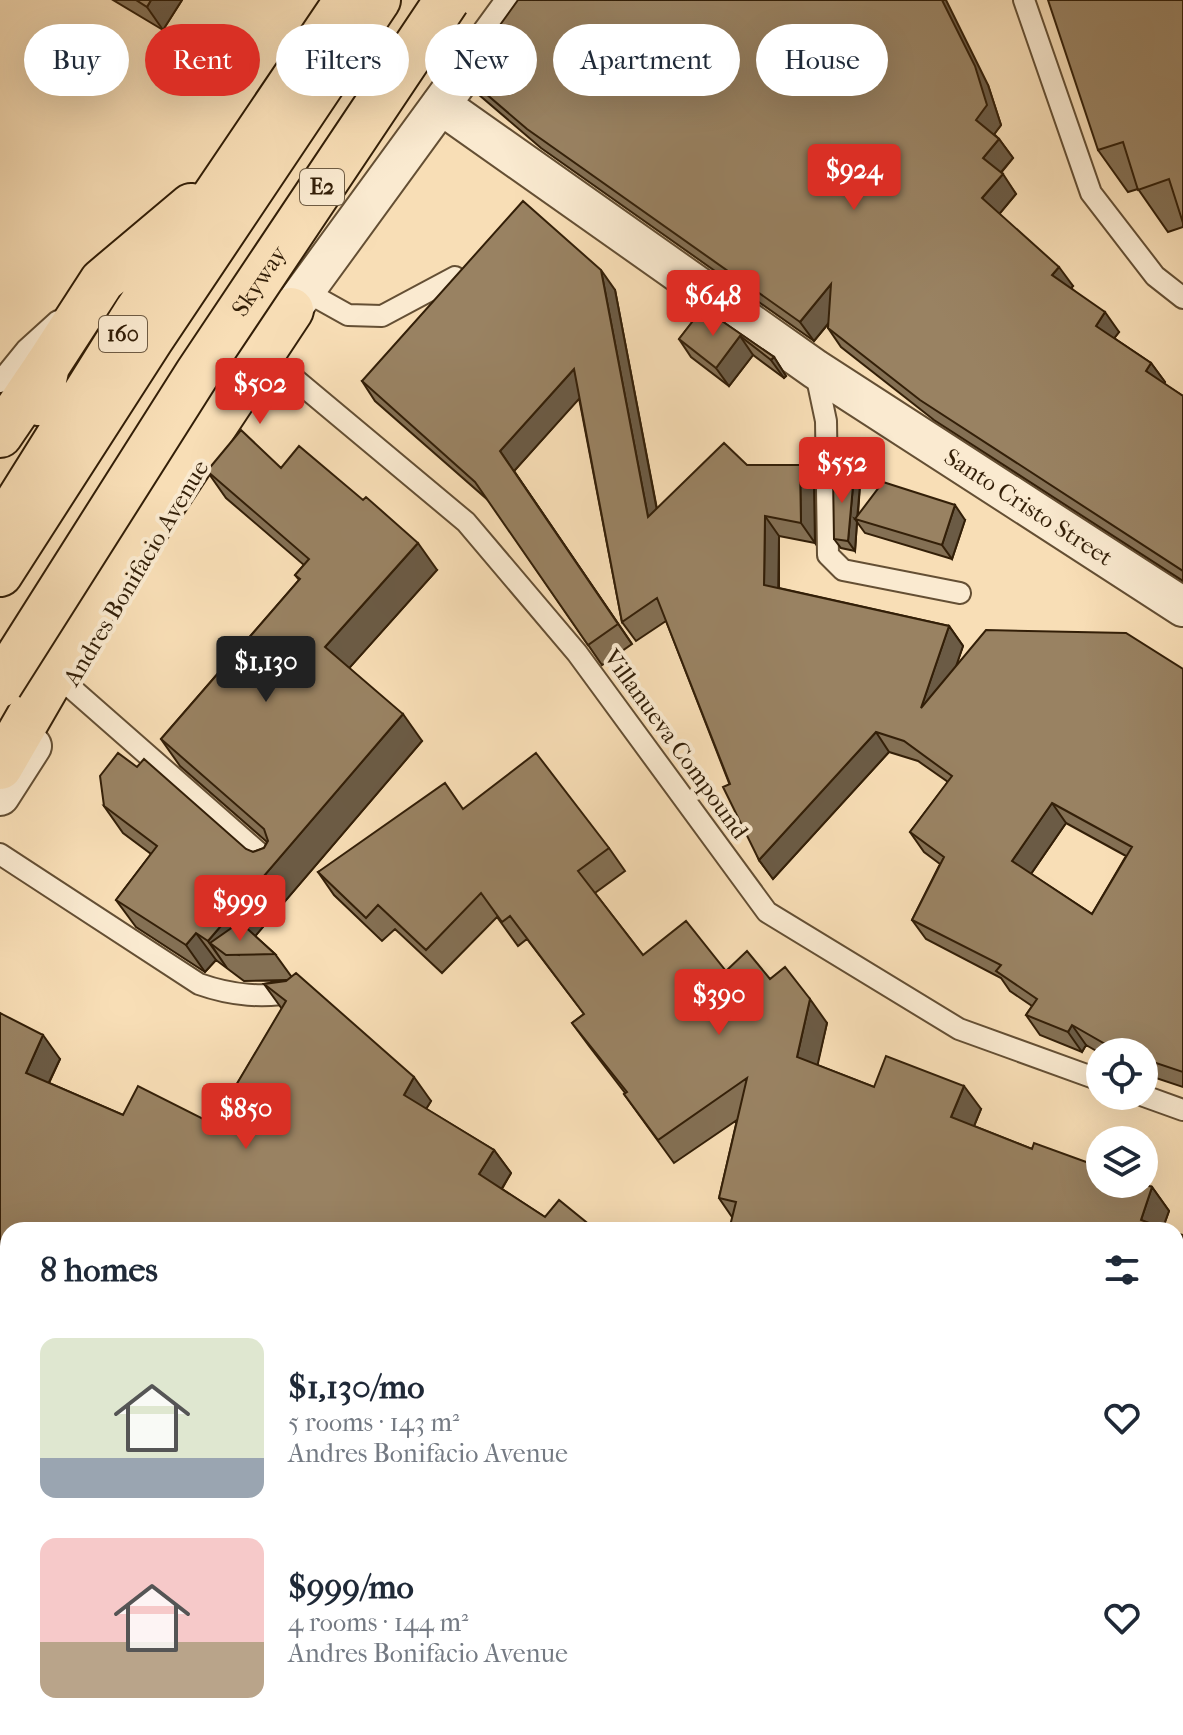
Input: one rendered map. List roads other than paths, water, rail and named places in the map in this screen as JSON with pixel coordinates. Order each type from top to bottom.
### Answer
[{"type":"main road","name":"160","points":[[9,516],[137,311],[347,0]]},
{"type":"main road","name":"E2","points":[[0,574],[151,339],[378,0]]},
{"type":"main road","name":"Skyway","points":[[0,685],[197,374],[447,0]]},
{"type":"main road","points":[[0,695],[250,284],[456,0]]},
{"type":"main road","points":[[0,435],[102,281],[234,169]]},
{"type":"main road","points":[[0,767],[75,637],[298,301]]},
{"type":"main road","points":[[9,516],[47,366]]},
{"type":"street","name":"Andres Bonifacio Avenue","points":[[0,796],[298,301],[517,0]]},
{"type":"street","name":"Santo Cristo Street","points":[[441,105],[815,369],[1183,607]]},
{"type":"lane","points":[[1024,0],[1091,193],[1155,276],[1183,298]]},
{"type":"lane","points":[[298,301],[348,315],[382,316],[455,277]]},
{"type":"lane","points":[[0,382],[26,350],[102,281]]},
{"type":"lane","name":"Villanueva Compound","points":[[266,355],[466,522],[577,653],[767,912],[959,1029],[1086,1075]]},
{"type":"lane","points":[[815,369],[826,421],[828,555],[843,570],[960,593]]},
{"type":"lane","points":[[69,686],[274,866]]},
{"type":"lane","points":[[0,854],[199,984],[250,996],[270,997],[300,992]]},
{"type":"lane","points":[[1158,1101],[1183,1110]]}]
